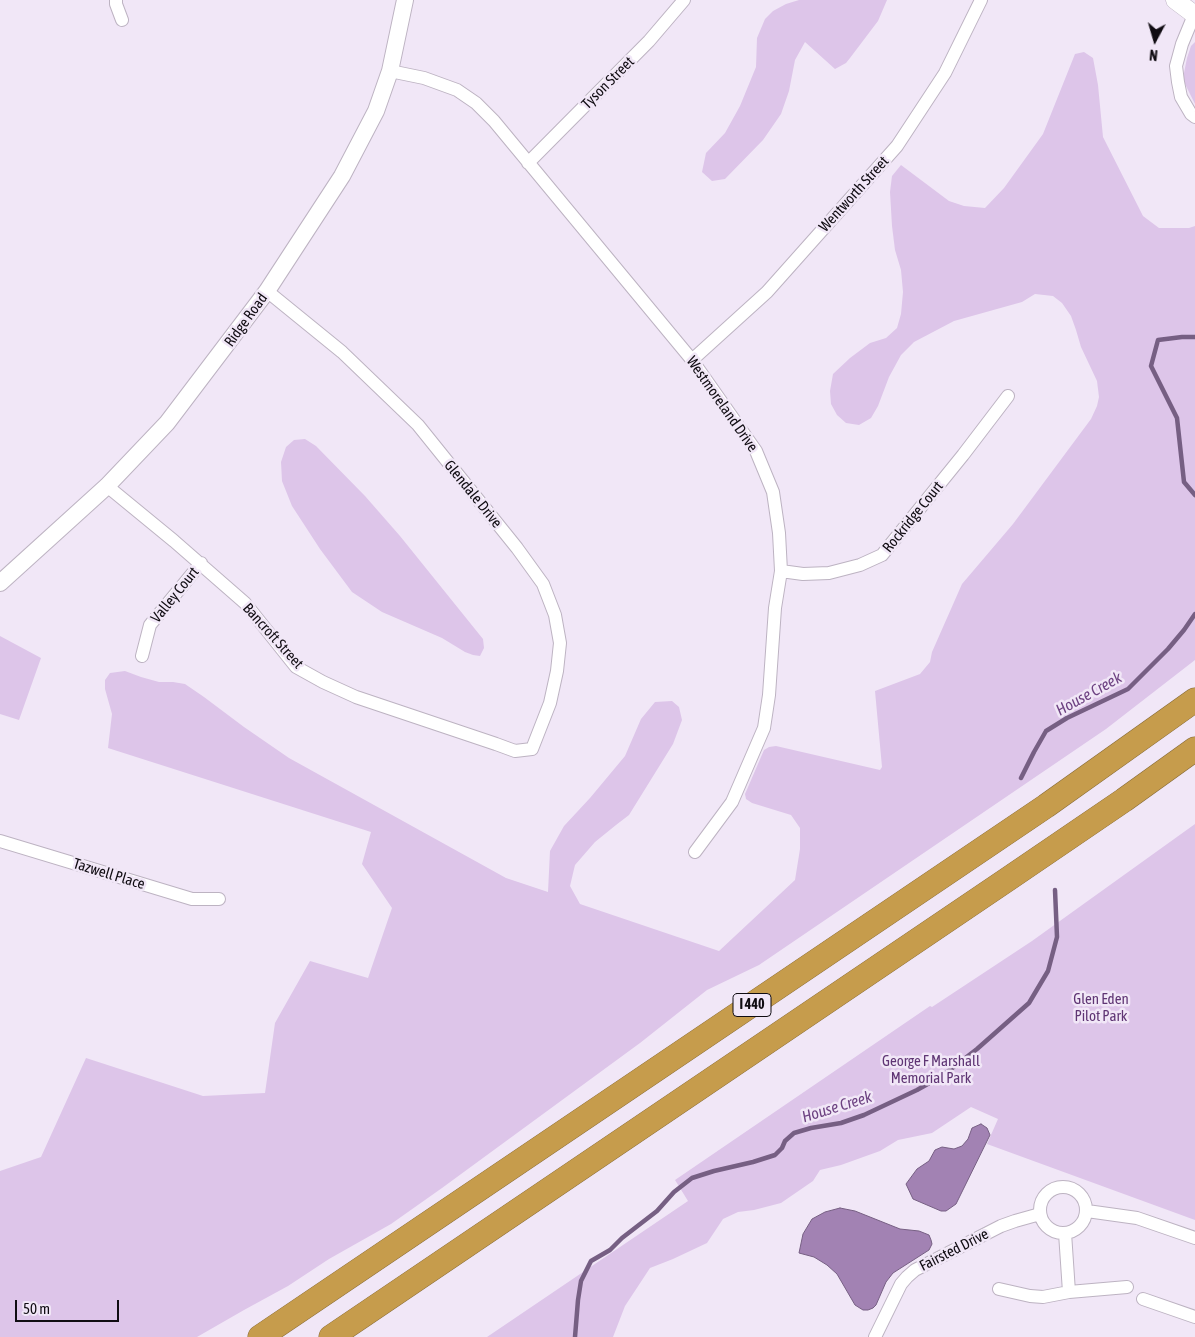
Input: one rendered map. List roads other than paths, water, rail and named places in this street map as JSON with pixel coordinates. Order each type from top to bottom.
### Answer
[{"type":"highway","name":"I 440","points":[[260,1337],[1021,823],[1195,700]]},
{"type":"highway","name":"I 440","points":[[331,1337],[983,896],[1195,749]]},
{"type":"main road","points":[[1175,0],[1195,15]]},
{"type":"street","points":[[116,0],[122,20]]},
{"type":"street","name":"Ridge Road","points":[[0,583],[106,486],[167,424],[267,290],[342,176],[376,111],[390,71],[405,0]]},
{"type":"street","name":"Tyson Street","points":[[528,162],[649,41],[684,0]]},
{"type":"street","name":"Wentworth Street","points":[[692,360],[766,292],[897,146],[945,73],[981,0]]},
{"type":"street","points":[[1195,15],[1182,44],[1176,66],[1182,97],[1191,114],[1195,117]]},
{"type":"street","name":"Westmoreland Drive","points":[[390,71],[424,78],[457,90],[476,103],[494,120],[692,360],[756,451],[773,492],[782,571],[775,608],[769,695],[764,728],[732,802],[695,852]]},
{"type":"street","name":"Glendale Drive","points":[[267,290],[342,352],[418,425],[517,548],[542,584],[555,615],[560,644],[557,671],[550,703],[532,749],[527,749]]},
{"type":"street","name":"Rockridge Court","points":[[782,571],[803,574],[828,573],[860,565],[882,555],[1008,396]]},
{"type":"street","name":"Bancroft Street","points":[[106,486],[200,563],[245,603],[296,667],[356,697],[515,752],[527,749]]},
{"type":"street","name":"Valley Court","points":[[142,656],[150,625],[200,563]]},
{"type":"street","name":"Tazwell Place","points":[[0,841],[192,899],[219,899]]},
{"type":"street","points":[[1063,1186],[1072,1188],[1080,1194],[1085,1201],[1087,1211],[1084,1220],[1078,1228],[1065,1233],[1059,1233],[1050,1229],[1043,1222],[1040,1214],[1040,1204],[1048,1191],[1063,1186]]},
{"type":"street","points":[[1087,1211],[1137,1218],[1195,1238]]},
{"type":"street","name":"Fairsted Drive","points":[[875,1337],[901,1284],[915,1270],[1001,1226],[1040,1214]]},
{"type":"street","points":[[1065,1233],[1069,1292]]},
{"type":"street","points":[[999,1289],[1043,1298],[1069,1292],[1127,1287]]},
{"type":"street","points":[[1142,1299],[1195,1317]]},
{"type":"waterway","name":"House Creek","points":[[1195,337],[1158,340],[1151,366],[1177,418],[1184,482],[1195,495]]},
{"type":"waterway","name":"House Creek","points":[[1021,778],[1046,731],[1067,718],[1128,689],[1168,649],[1195,614]]},
{"type":"waterway","name":"House Creek","points":[[575,1337],[581,1281],[591,1261],[610,1250],[622,1238],[657,1211],[674,1192],[692,1178],[775,1155],[782,1148],[785,1141],[794,1133],[841,1123],[864,1115],[917,1090],[942,1076],[977,1049],[1029,1003],[1048,971],[1057,937],[1055,890]]},
{"type":"park label","name":"Glen Eden Pilot Park","points":[[1101,1008]]},
{"type":"park label","name":"George F Marshall Memorial Park","points":[[931,1070]]}]
